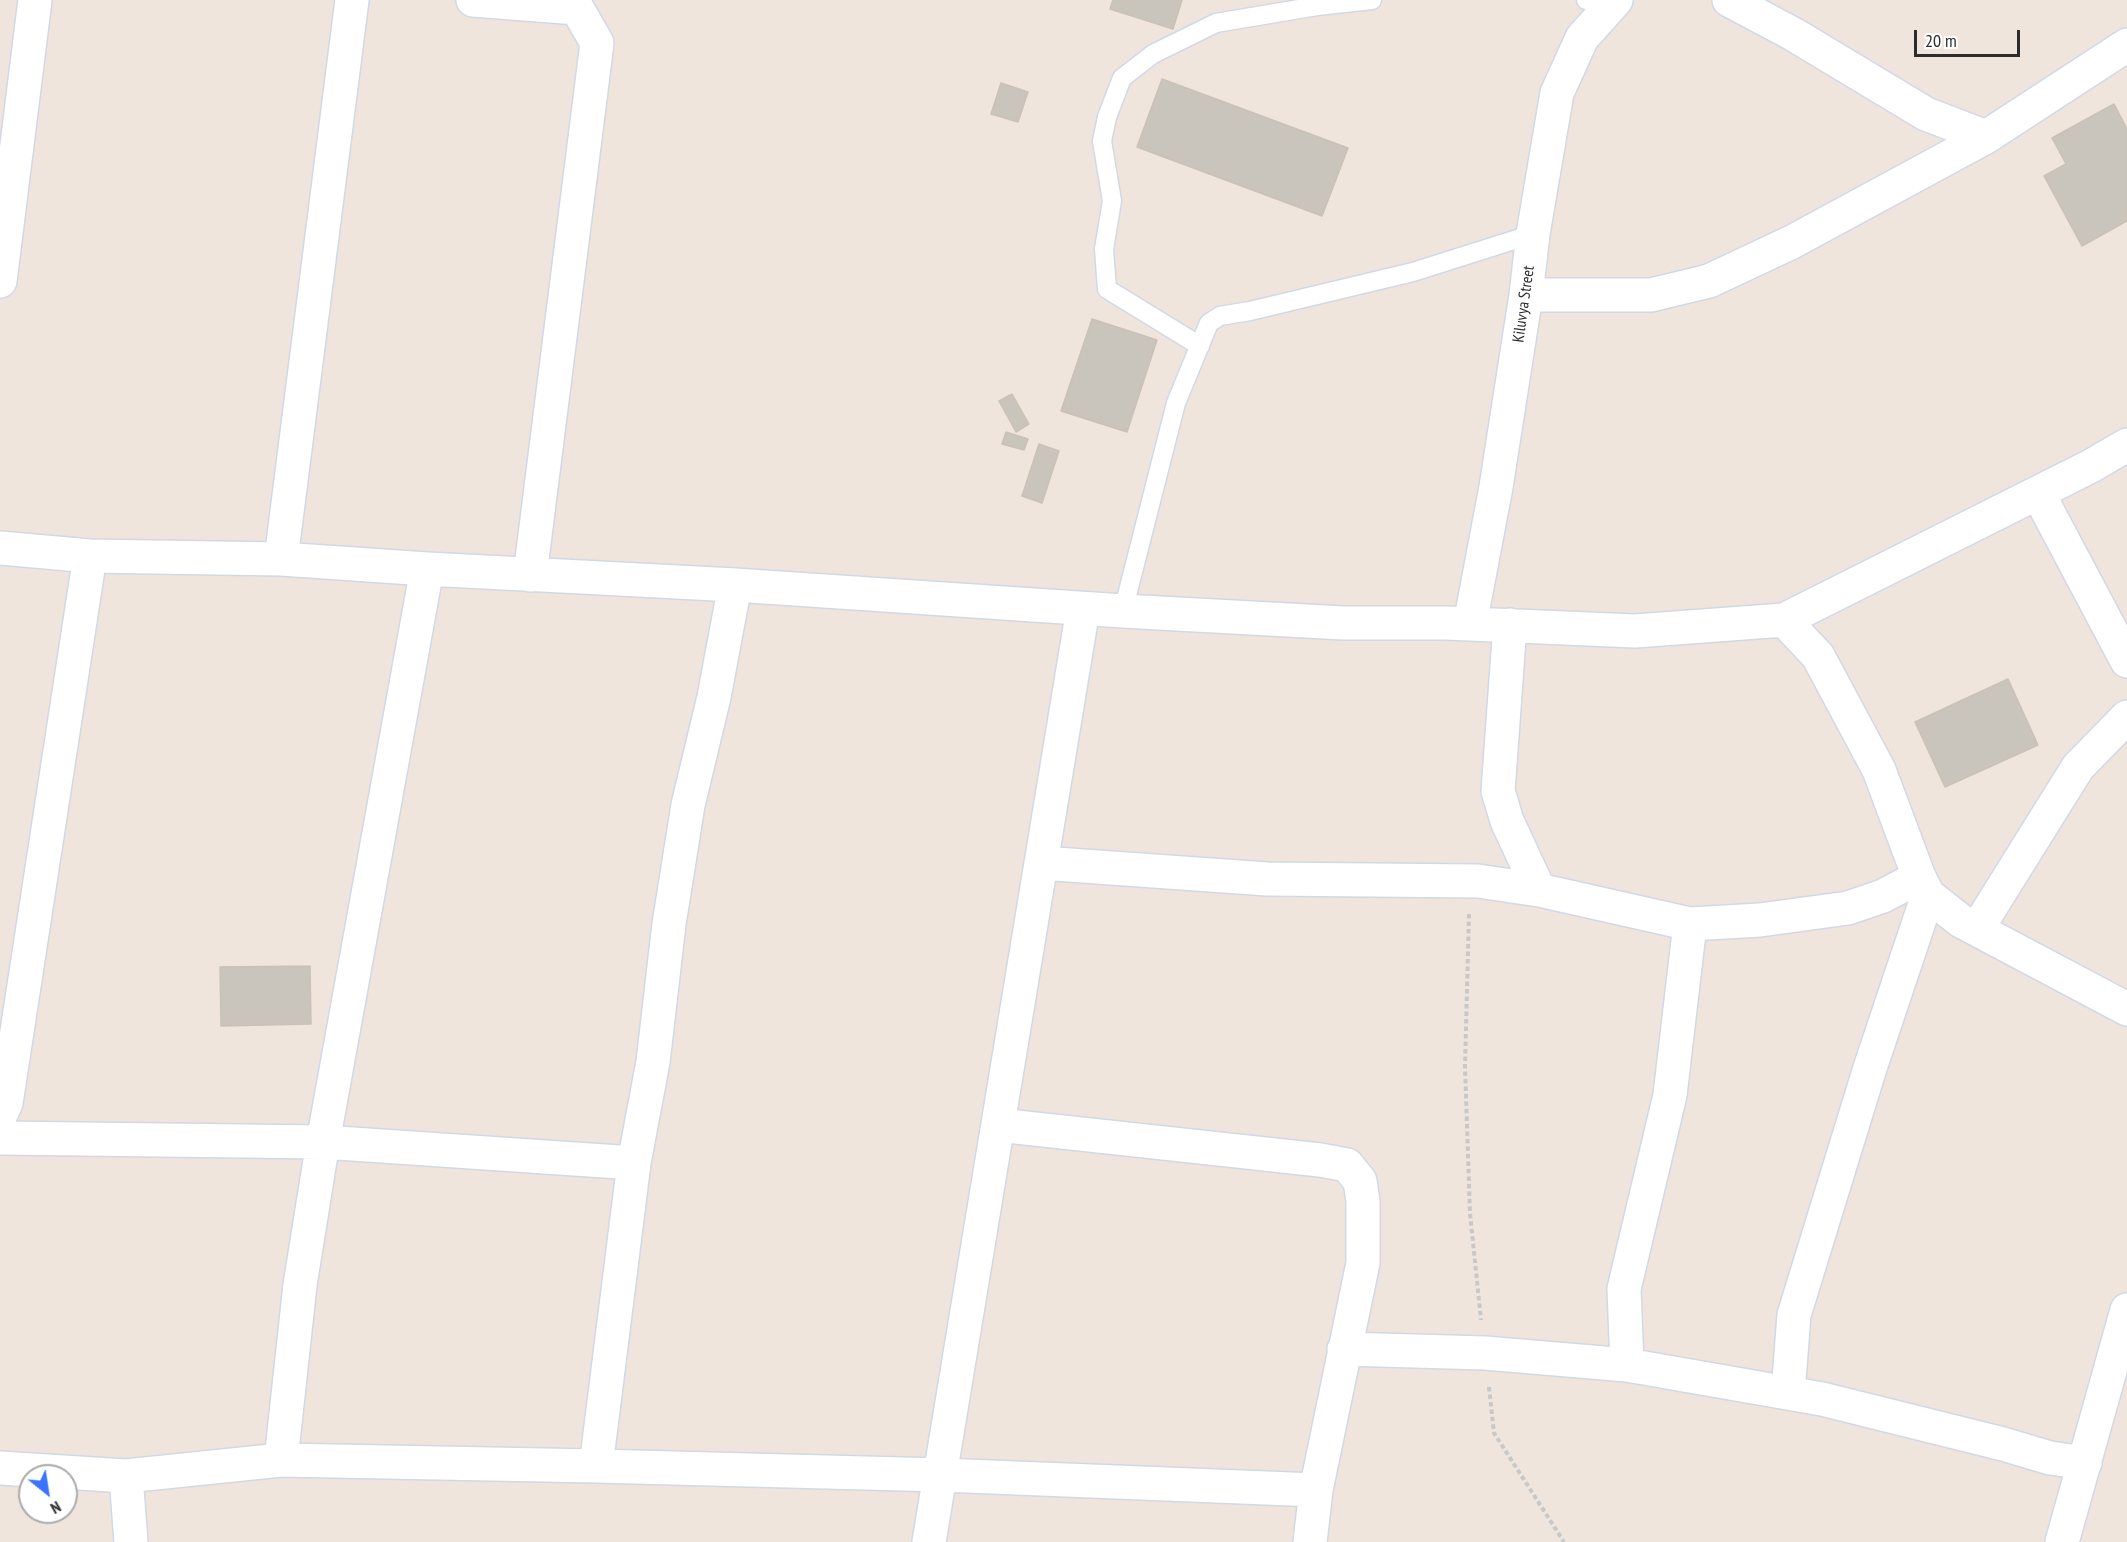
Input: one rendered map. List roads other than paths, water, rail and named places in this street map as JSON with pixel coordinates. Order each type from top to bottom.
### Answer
[{"type":"street","points":[[0,281],[13,76],[35,0]]},
{"type":"street","points":[[281,559],[352,0]]},
{"type":"street","points":[[473,0],[577,8],[597,43],[530,575]]},
{"type":"street","points":[[1729,0],[1793,34],[1926,114],[1986,137]]},
{"type":"street","name":"Kiluvya Street","points":[[1470,624],[1496,487],[1526,295],[1533,234],[1557,93],[1582,38],[1605,1]]},
{"type":"street","points":[[1526,295],[1652,295],[1709,280],[1792,242],[1986,137],[2127,45]]},
{"type":"street","points":[[0,548],[90,556],[281,559],[1343,623],[1510,625],[1635,631],[1784,620],[2038,493],[2127,445]]},
{"type":"street","points":[[2038,493],[2127,661]]},
{"type":"street","points":[[0,1116],[6,1103],[90,556]]},
{"type":"street","points":[[281,1460],[300,1285],[323,1142],[427,569]]},
{"type":"street","points":[[596,1466],[634,1163],[653,1062],[669,924],[688,804],[714,698],[735,585]]},
{"type":"street","points":[[929,1542],[1083,609]]},
{"type":"street","points":[[1784,620],[1818,657],[1880,770],[1923,886],[1961,921],[2127,1009]]},
{"type":"street","points":[[1510,625],[1498,791],[1507,821],[1539,890]]},
{"type":"street","points":[[1977,929],[2078,767],[2127,717]]},
{"type":"street","points":[[1041,863],[1267,879],[1478,881],[1539,890],[1690,924],[1760,920],[1848,908],[1923,886]]},
{"type":"street","points":[[1788,1394],[1794,1315],[1923,886]]},
{"type":"street","points":[[1627,1365],[1624,1289],[1670,1095],[1690,924]]},
{"type":"street","points":[[998,1125],[1320,1160],[1347,1165],[1360,1180],[1363,1201],[1362,1263],[1316,1490],[1310,1542]]},
{"type":"street","points":[[0,1138],[323,1142],[634,1163]]},
{"type":"street","points":[[2062,1542],[2127,1310]]},
{"type":"street","points":[[1344,1349],[1485,1353],[1627,1365],[1822,1400],[1992,1441],[2050,1458],[2085,1463]]},
{"type":"street","points":[[0,1468],[126,1476],[281,1460],[941,1475],[1316,1490]]},
{"type":"street","points":[[126,1476],[131,1542]]},
{"type":"lane","points":[[1200,346],[1107,289],[1104,249],[1112,201],[1102,141],[1107,117],[1122,78],[1153,54],[1215,23],[1317,6],[1372,0]]},
{"type":"lane","points":[[1123,611],[1176,403],[1209,323],[1220,316],[1413,272],[1533,234]]}]
